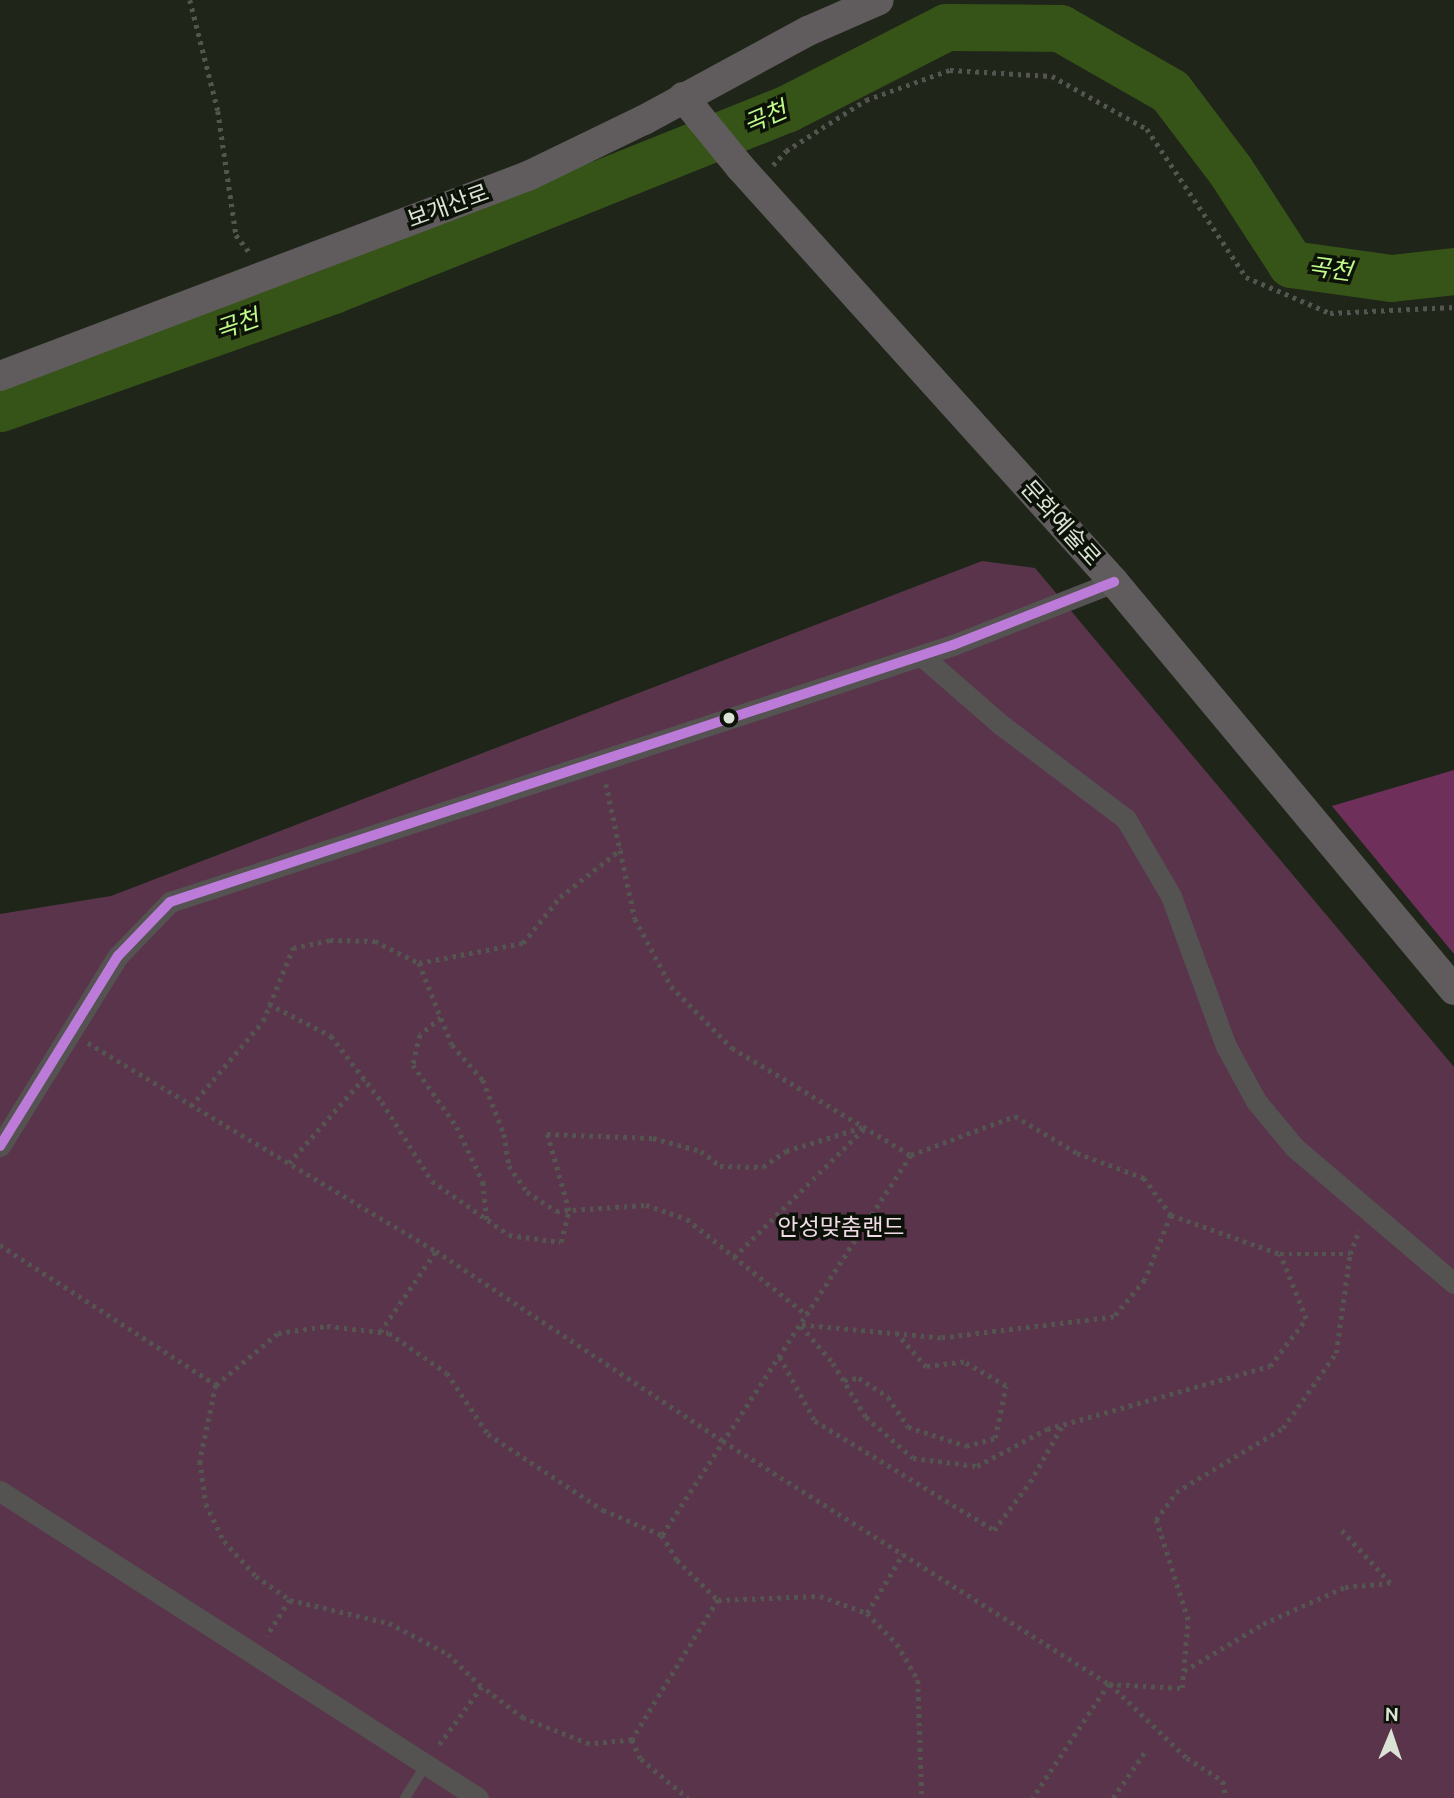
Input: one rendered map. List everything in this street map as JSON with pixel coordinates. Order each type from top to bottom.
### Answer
[{"type":"street","name":"보개산로","points":[[0,376],[528,176],[808,31],[879,0]]},
{"type":"street","name":"문화예술로","points":[[683,97],[748,176],[1114,582],[1454,990]]},
{"type":"street","points":[[0,1146],[118,956],[170,902],[922,656],[1114,582]]},
{"type":"street","points":[[922,656],[1000,724],[1126,819],[1171,896],[1226,1046],[1256,1101],[1294,1147],[1454,1283]]},
{"type":"street","points":[[0,1491],[478,1798]]},
{"type":"lane","points":[[405,1798],[426,1765]]},
{"type":"path","points":[[190,0],[218,111],[236,235],[266,274]]},
{"type":"path","points":[[748,176],[878,96],[950,70],[1052,76],[1147,129],[1246,277],[1330,313],[1454,307]]},
{"type":"path","points":[[602,761],[635,919],[671,986],[732,1048],[867,1126],[911,1155]]},
{"type":"path","points":[[191,1106],[263,1021],[293,948],[330,940],[375,941],[419,963],[523,943],[560,897],[621,849]]},
{"type":"path","points":[[419,963],[452,1045],[483,1080],[504,1134],[509,1166],[527,1192],[556,1211],[646,1205],[687,1219],[807,1315]]},
{"type":"path","points":[[268,1004],[331,1036],[364,1078],[432,1181],[509,1235],[561,1242],[569,1211],[547,1134],[653,1138],[701,1151],[720,1166],[763,1167],[786,1151],[867,1126]]},
{"type":"path","points":[[441,1018],[420,1035],[413,1065],[457,1127],[482,1182],[487,1220]]},
{"type":"path","points":[[72,1033],[436,1251],[723,1441],[1109,1684],[1187,1758],[1223,1781],[1226,1798]]},
{"type":"path","points":[[289,1163],[364,1078]]},
{"type":"path","points":[[662,1535],[911,1155],[1015,1116],[1077,1153],[1144,1178],[1171,1215],[1280,1254],[1350,1254]]},
{"type":"path","points":[[734,1257],[867,1126]]},
{"type":"path","points":[[1109,1684],[1182,1688],[1188,1620],[1156,1520],[1176,1492],[1283,1428],[1336,1353],[1350,1254],[1367,1210]]},
{"type":"path","points":[[800,1325],[941,1338],[1114,1317],[1145,1280],[1171,1215]]},
{"type":"path","points":[[0,1245],[216,1385]]},
{"type":"path","points":[[380,1332],[436,1251]]},
{"type":"path","points":[[800,1325],[844,1380],[866,1417],[913,1458],[977,1466],[1062,1425],[1270,1366],[1306,1319],[1280,1254]]},
{"type":"path","points":[[632,1740],[589,1744],[523,1718],[482,1687],[448,1654],[389,1623],[290,1600],[256,1576],[224,1541],[206,1504],[200,1461],[216,1385],[278,1334],[327,1326],[389,1334],[447,1373],[488,1434],[603,1510],[662,1535],[677,1560],[718,1600],[820,1596],[867,1614],[897,1644],[918,1680],[922,1798]]},
{"type":"path","points":[[844,1380],[859,1378],[888,1397],[908,1427],[966,1446],[995,1438],[1006,1386],[964,1362],[926,1367],[896,1334]]},
{"type":"path","points":[[780,1357],[815,1421],[994,1530],[1030,1482],[1062,1425]]},
{"type":"path","points":[[1183,1671],[1262,1624],[1345,1587],[1390,1583],[1339,1528]]},
{"type":"path","points":[[867,1614],[903,1555]]},
{"type":"path","points":[[255,1654],[290,1600]]},
{"type":"path","points":[[632,1740],[718,1600]]},
{"type":"path","points":[[1033,1798],[1109,1684]]},
{"type":"path","points":[[426,1765],[482,1687]]},
{"type":"path","points":[[632,1740],[641,1759],[688,1798]]},
{"type":"path","points":[[1113,1798],[1144,1753]]},
{"type":"green space","name":"안성맞춤랜드","points":[[982,561],[1035,568],[1454,1067],[1454,1798],[0,1798],[0,914],[111,896]]},
{"type":"shaded area","points":[[1454,770],[1454,954],[1332,806]]},
{"type":"waterway","name":"곡천","points":[[0,408],[333,290],[786,109],[946,27],[1060,28],[1170,91],[1230,170],[1291,264],[1391,278],[1454,271]]},
{"type":"transit line","points":[[0,1146],[118,956],[170,902],[953,645],[1114,582]]}]
